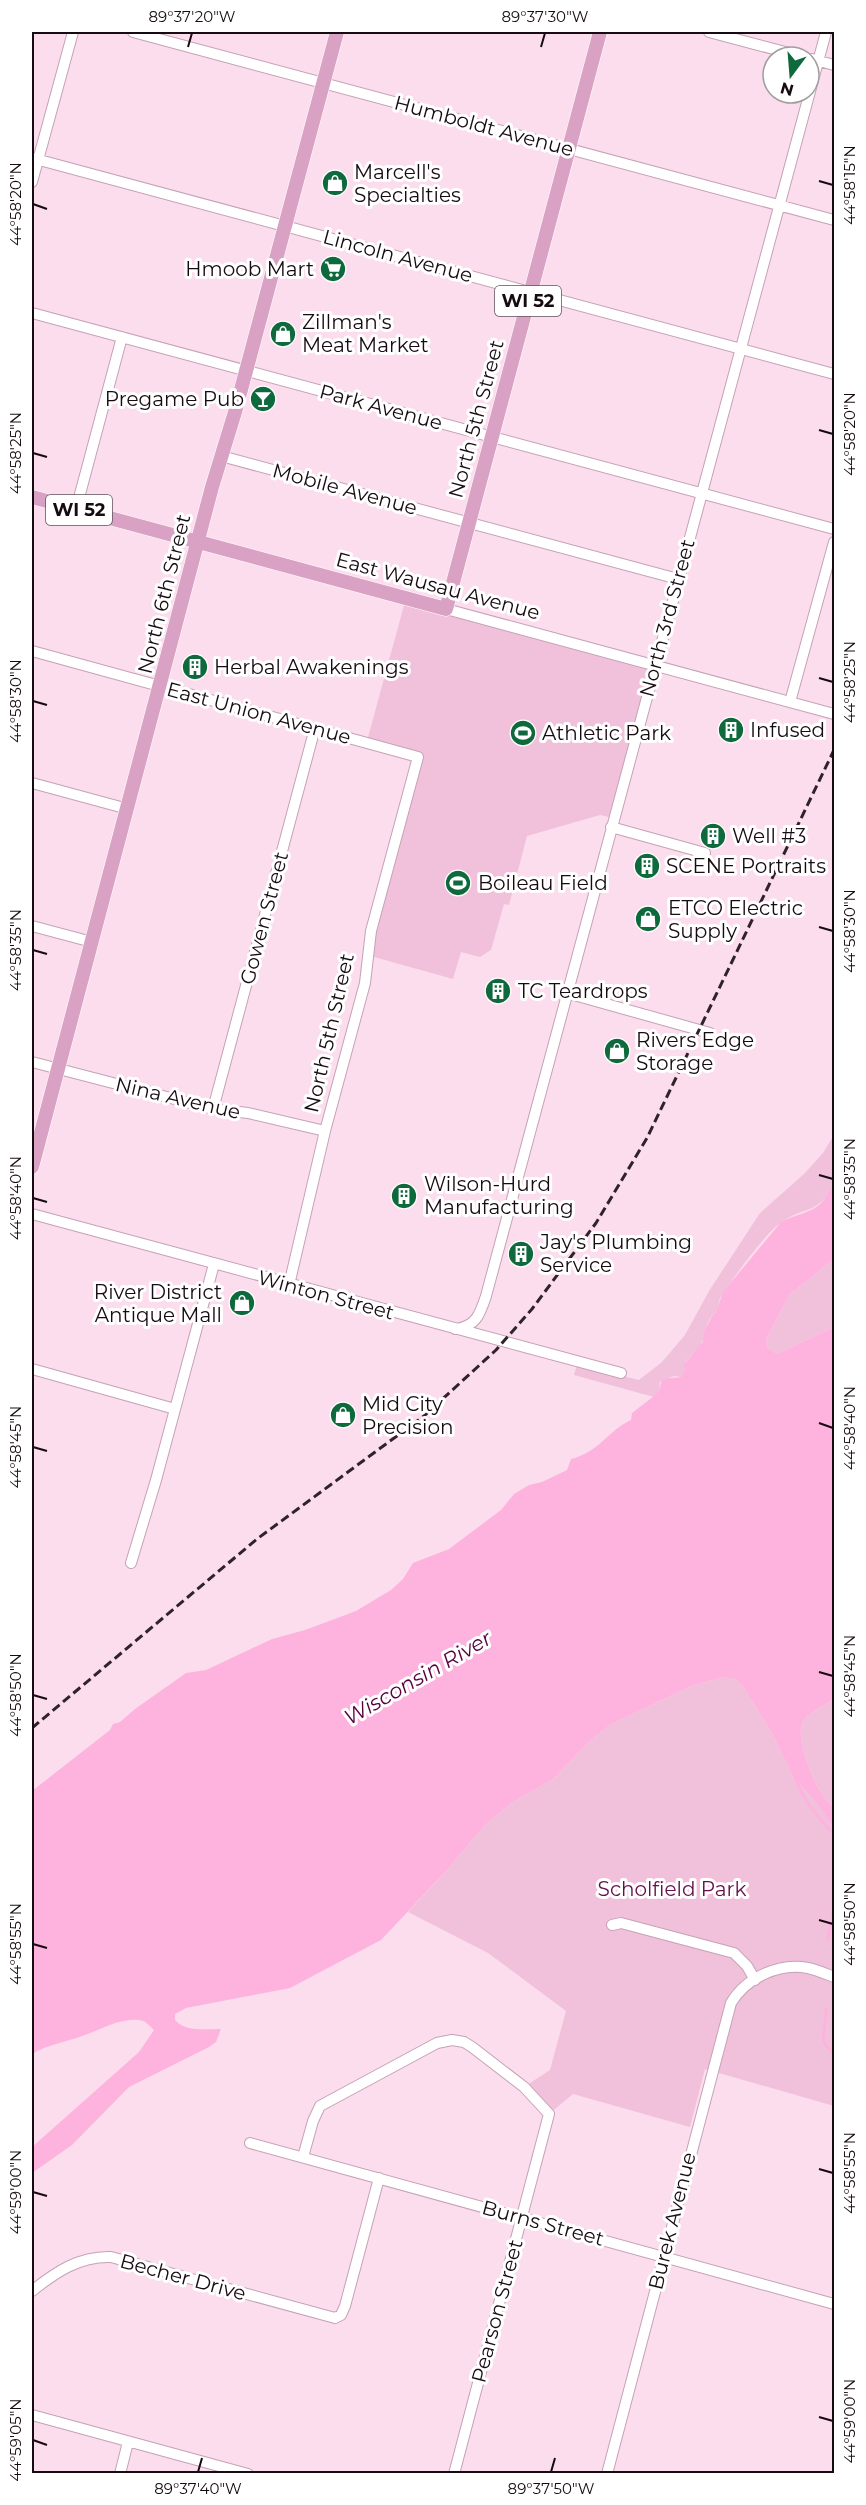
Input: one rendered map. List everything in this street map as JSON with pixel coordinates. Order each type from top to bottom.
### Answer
[{"type":"main road","name":"North 6th Street","points":[[32,1167],[221,456],[337,32]]},
{"type":"main road","name":"North 5th Street","points":[[446,609],[600,32]]},
{"type":"main road","points":[[221,456],[223,472],[209,534],[216,543],[252,556]]},
{"type":"main road","name":"East Wausau Avenue","points":[[32,497],[446,609]]},
{"type":"main road","points":[[315,573],[351,579],[433,600],[446,593],[456,570]]},
{"type":"street","points":[[32,182],[35,158],[73,32]]},
{"type":"street","name":"Humboldt Avenue","points":[[133,32],[834,220]]},
{"type":"street","points":[[710,32],[761,46]]},
{"type":"street","name":"North 3rd Street","points":[[455,1329],[473,1324],[481,1311],[779,205],[802,105]]},
{"type":"street","name":"Lincoln Avenue","points":[[35,158],[834,374]]},
{"type":"street","name":"Park Avenue","points":[[32,313],[834,529]]},
{"type":"street","points":[[76,509],[122,337]]},
{"type":"street","name":"Mobile Avenue","points":[[221,456],[678,579]]},
{"type":"street","points":[[790,702],[834,542]]},
{"type":"street","name":"East Wausau Avenue","points":[[446,609],[834,714]]},
{"type":"street","name":"East Union Avenue","points":[[32,651],[418,757]]},
{"type":"street","name":"Gowen Street","points":[[213,1108],[315,728]]},
{"type":"street","name":"North 5th Street","points":[[289,1285],[325,1131],[365,983],[371,931],[418,757]]},
{"type":"street","points":[[32,783],[128,809]]},
{"type":"street","points":[[611,827],[705,854]]},
{"type":"street","points":[[32,926],[92,942]]},
{"type":"street","points":[[567,993],[710,1033]]},
{"type":"street","name":"Nina Avenue","points":[[32,1062],[213,1108],[248,1113],[325,1131]]},
{"type":"street","name":"Winton Street","points":[[32,1214],[621,1373]]},
{"type":"street","points":[[131,1563],[214,1264]]},
{"type":"street","points":[[32,1369],[175,1410]]},
{"type":"street","points":[[612,1925],[621,1923],[734,1953],[747,1966],[755,1980],[774,1970],[792,1967],[805,1967],[834,1977]]},
{"type":"street","name":"Burek Avenue","points":[[607,2474],[727,2012],[738,1993],[755,1980]]},
{"type":"street","name":"Pearson Street","points":[[303,2157],[313,2121],[320,2106],[437,2043],[452,2040],[464,2042],[472,2047],[524,2087],[549,2114],[454,2474]]},
{"type":"street","name":"Burns Street","points":[[250,2143],[834,2304]]},
{"type":"street","name":"Becher Drive","points":[[32,2291],[52,2275],[78,2261],[98,2256],[111,2257],[335,2318],[341,2315],[379,2178]]},
{"type":"street","points":[[32,2415],[248,2474]]},
{"type":"street","points":[[120,2474],[128,2442]]},
{"type":"green space","points":[[406,598],[653,664],[613,818],[600,815],[527,836],[509,905],[504,904],[491,950],[480,957],[461,952],[453,979],[367,955],[419,756],[367,741]]},
{"type":"green space","points":[[834,1135],[835,1175],[833,1185],[827,1195],[811,1209],[783,1221],[751,1255],[721,1297],[716,1312],[707,1324],[704,1339],[685,1362],[686,1371],[681,1377],[674,1376],[660,1382],[659,1391],[654,1397],[574,1375],[577,1365],[639,1380],[662,1362],[685,1335],[709,1291],[760,1213],[804,1174],[823,1153]]},
{"type":"green space","points":[[834,1259],[834,1327],[777,1354],[768,1348],[766,1340],[789,1295]]},
{"type":"green space","name":"Scholfield Park","points":[[724,1677],[735,1679],[742,1685],[773,1735],[793,1777],[814,1800],[834,1828],[834,2106],[705,2069],[690,2127],[573,2094],[549,2114],[524,2087],[550,2070],[566,2011],[488,1953],[408,1912],[485,1825],[510,1804],[553,1779],[591,1740],[610,1725],[691,1686]]},
{"type":"green space","points":[[834,1699],[834,1808],[823,1796],[814,1779],[802,1746],[801,1727],[804,1720],[814,1711]]},
{"type":"water","name":"Wisconsin River","points":[[834,1183],[834,1259],[789,1295],[766,1340],[768,1348],[777,1354],[834,1327],[834,1699],[804,1720],[801,1736],[802,1746],[814,1779],[823,1796],[834,1808],[834,1828],[814,1800],[793,1777],[773,1735],[742,1685],[735,1679],[724,1677],[691,1686],[610,1725],[591,1740],[553,1779],[510,1804],[485,1825],[448,1869],[381,1940],[290,1988],[186,2008],[175,2014],[175,2020],[184,2026],[196,2029],[221,2029],[216,2042],[129,2087],[72,2145],[32,2173],[32,2147],[139,2052],[154,2030],[143,2021],[125,2021],[51,2045],[32,2054],[32,1791],[110,1730],[113,1724],[120,1722],[186,1673],[206,1670],[272,1639],[305,1630],[356,1611],[391,1590],[403,1579],[413,1563],[449,1549],[501,1510],[514,1494],[529,1485],[542,1482],[567,1470],[571,1459],[590,1451],[631,1420],[632,1413],[659,1391],[662,1379],[681,1377],[685,1371],[683,1364],[703,1342],[704,1332],[716,1312],[723,1292],[781,1222],[808,1212],[817,1206],[825,1199]]},
{"type":"waterway","points":[[795,1777],[811,1808],[834,1834]]},
{"type":"waterway","points":[[828,1939],[834,1907]]},
{"type":"waterway","points":[[826,2008],[825,2044],[834,2053]]},
{"type":"railway","points":[[32,1728],[257,1539],[424,1416],[496,1350],[532,1309],[596,1223],[647,1138],[834,750]]},
{"type":"place","name":"Marcell's Specialties","points":[[335,183]]},
{"type":"place","name":"Hmoob Mart","points":[[333,269]]},
{"type":"place","name":"Zillman's Meat Market","points":[[283,334]]},
{"type":"place","name":"Pregame Pub","points":[[263,399]]},
{"type":"place","name":"Herbal Awakenings","points":[[195,667]]},
{"type":"place","name":"Infused","points":[[731,730]]},
{"type":"place","name":"Athletic Park","points":[[523,733]]},
{"type":"place","name":"Well #3","points":[[713,836]]},
{"type":"place","name":"SCENE Portraits","points":[[647,866]]},
{"type":"place","name":"Boileau Field","points":[[458,883]]},
{"type":"place","name":"ETCO Electric Supply","points":[[648,919]]},
{"type":"place","name":"TC Teardrops","points":[[498,991]]},
{"type":"place","name":"Rivers Edge Storage","points":[[617,1051]]},
{"type":"place","name":"Wilson-Hurd Manufacturing","points":[[404,1196]]},
{"type":"place","name":"Jay's Plumbing Service","points":[[521,1254]]},
{"type":"place","name":"River District Antique Mall","points":[[242,1303]]},
{"type":"place","name":"Mid City Precision","points":[[343,1415]]}]
